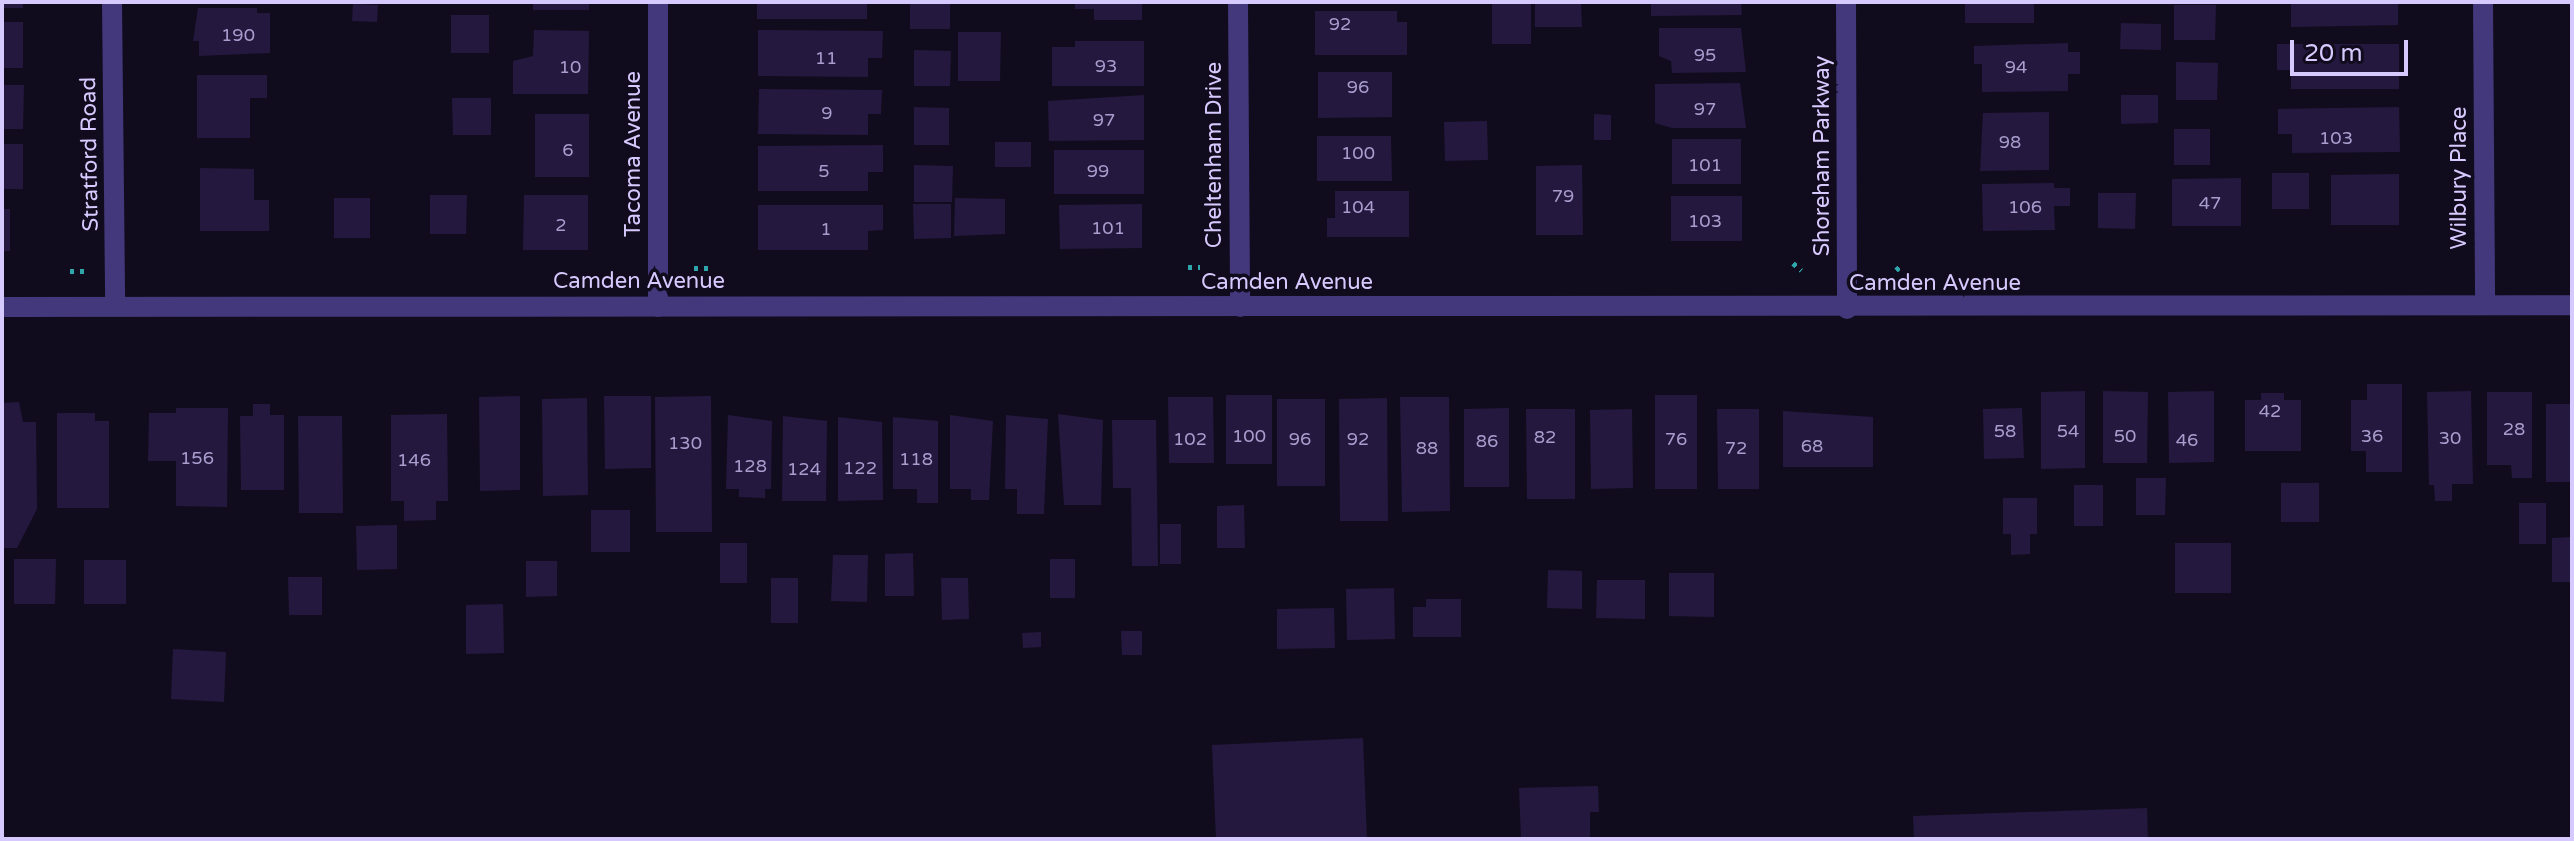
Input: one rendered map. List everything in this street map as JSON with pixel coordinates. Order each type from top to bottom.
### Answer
[{"type":"street","name":"Stratford Road","points":[[112,2],[115,306]]},
{"type":"street","name":"Tacoma Avenue","points":[[658,2],[658,307]]},
{"type":"street","name":"Cheltenham Drive","points":[[1238,2],[1240,307]]},
{"type":"street","name":"Shoreham Parkway","points":[[1846,2],[1847,309]]},
{"type":"street","name":"Wilbury Place","points":[[2483,2],[2485,305]]},
{"type":"street","name":"Camden Avenue","points":[[2,307],[1847,309],[2572,305]]},
{"type":"path","points":[[1793,263],[1801,270]]},
{"type":"path","points":[[1896,270],[1903,264]]},
{"type":"path","points":[[1188,267],[1200,267]]},
{"type":"path","points":[[694,268],[708,268]]},
{"type":"path","points":[[70,271],[84,271]]},
{"type":"building","points":[[2,2],[23,2],[23,8],[2,8]]},
{"type":"building","points":[[533,2],[589,2],[589,10],[533,10]]},
{"type":"building","points":[[757,2],[867,2],[867,19],[757,19]]},
{"type":"building","points":[[910,2],[950,2],[950,29],[910,29]]},
{"type":"building","points":[[1075,2],[1142,2],[1142,20],[1094,20],[1094,9],[1075,9]]},
{"type":"building","points":[[1492,2],[1531,2],[1531,44],[1492,44]]},
{"type":"building","points":[[1535,2],[1581,2],[1582,27],[1535,27]]},
{"type":"building","points":[[1651,2],[1741,2],[1742,15],[1651,16]]},
{"type":"building","points":[[1965,2],[2034,2],[2034,23],[1965,23]]},
{"type":"building","points":[[2291,2],[2398,2],[2398,25],[2291,27]]},
{"type":"building","points":[[353,4],[378,5],[377,22],[352,21]]},
{"type":"building","points":[[2174,5],[2216,5],[2215,40],[2174,40]]},
{"type":"building","points":[[198,8],[257,8],[257,13],[270,13],[270,53],[199,56],[199,41],[193,41]]},
{"type":"building","points":[[1315,11],[1397,11],[1397,22],[1407,22],[1407,55],[1315,55]]},
{"type":"building","points":[[451,15],[489,15],[489,53],[451,53]]},
{"type":"building","points":[[2,22],[23,22],[23,68],[2,68]]},
{"type":"building","points":[[2121,23],[2161,24],[2161,50],[2120,49]]},
{"type":"building","points":[[1659,28],[1741,28],[1746,72],[1672,73],[1671,61],[1659,56]]},
{"type":"building","points":[[534,30],[589,31],[588,94],[513,94],[513,61],[533,56]]},
{"type":"building","points":[[758,30],[883,31],[882,58],[868,58],[868,77],[758,76]]},
{"type":"building","points":[[958,32],[1001,32],[1000,81],[958,81]]},
{"type":"building","points":[[1075,41],[1144,41],[1144,86],[1052,86],[1052,47],[1075,47]]},
{"type":"building","points":[[2068,43],[2068,52],[2080,52],[2080,74],[2068,74],[2068,91],[1982,92],[1982,64],[1974,64],[1974,46]]},
{"type":"building","points":[[2277,44],[2399,44],[2399,89],[2291,89],[2291,70],[2277,70]]},
{"type":"building","points":[[914,50],[951,51],[950,86],[914,86]]},
{"type":"building","points":[[2176,62],[2218,63],[2217,100],[2176,100]]},
{"type":"building","points":[[1318,72],[1392,72],[1392,117],[1318,118]]},
{"type":"building","points":[[197,75],[267,75],[267,98],[250,98],[250,138],[197,138]]},
{"type":"building","points":[[1740,83],[1746,128],[1672,128],[1655,123],[1655,84]]},
{"type":"building","points":[[2,85],[24,85],[23,129],[2,129]]},
{"type":"building","points":[[759,89],[882,90],[881,114],[868,114],[868,135],[758,134]]},
{"type":"building","points":[[1144,95],[1144,140],[1049,141],[1048,101]]},
{"type":"building","points":[[2121,95],[2158,95],[2158,123],[2121,124]]},
{"type":"building","points":[[452,98],[491,98],[491,135],[453,135]]},
{"type":"building","points":[[914,107],[949,108],[949,145],[914,145]]},
{"type":"building","points":[[2399,107],[2400,152],[2292,153],[2292,134],[2278,134],[2278,109]]},
{"type":"building","points":[[2049,112],[2049,170],[1980,171],[1983,113]]},
{"type":"building","points":[[535,114],[589,114],[589,177],[535,177]]},
{"type":"building","points":[[1594,114],[1611,115],[1611,140],[1594,140]]},
{"type":"building","points":[[1487,121],[1488,160],[1445,161],[1444,122]]},
{"type":"building","points":[[2174,129],[2210,129],[2210,165],[2174,165]]},
{"type":"building","points":[[1317,136],[1391,136],[1392,181],[1317,181]]},
{"type":"building","points":[[1672,139],[1741,139],[1741,184],[1672,184]]},
{"type":"building","points":[[995,142],[1031,142],[1031,167],[995,167]]},
{"type":"building","points":[[2,144],[23,144],[23,189],[2,189]]},
{"type":"building","points":[[883,145],[883,172],[868,172],[868,191],[758,191],[758,146]]},
{"type":"building","points":[[1054,150],[1144,150],[1144,194],[1054,194]]},
{"type":"building","points":[[914,165],[953,166],[952,202],[914,202]]},
{"type":"building","points":[[1582,165],[1583,235],[1536,235],[1536,166]]},
{"type":"building","points":[[200,168],[254,169],[254,200],[269,200],[269,231],[200,231]]},
{"type":"building","points":[[2272,173],[2309,173],[2309,209],[2272,209]]},
{"type":"building","points":[[2399,174],[2399,225],[2331,225],[2331,175]]},
{"type":"building","points":[[2241,178],[2241,226],[2172,226],[2172,179]]},
{"type":"building","points":[[2054,183],[2054,188],[2070,188],[2070,206],[2054,206],[2055,230],[1983,231],[1982,184]]},
{"type":"building","points":[[1335,191],[1409,191],[1409,237],[1327,237],[1327,218],[1335,218]]},
{"type":"building","points":[[2098,193],[2136,193],[2135,229],[2098,228]]},
{"type":"building","points":[[430,195],[467,195],[466,234],[430,234]]},
{"type":"building","points":[[524,195],[588,195],[588,250],[523,250]]},
{"type":"building","points":[[1671,196],[1742,196],[1742,241],[1671,241]]},
{"type":"building","points":[[334,198],[370,198],[370,238],[334,238]]},
{"type":"building","points":[[955,198],[1005,199],[1005,234],[954,236]]},
{"type":"building","points":[[913,204],[951,204],[951,238],[914,239]]},
{"type":"building","points":[[1142,204],[1142,248],[1060,249],[1059,205]]},
{"type":"building","points":[[758,205],[883,205],[883,230],[868,231],[868,250],[758,250]]},
{"type":"building","points":[[2,209],[10,209],[10,251],[2,251]]},
{"type":"building","points":[[2367,384],[2402,384],[2402,472],[2366,472],[2366,451],[2351,451],[2351,400],[2367,400]]},
{"type":"building","points":[[2085,391],[2085,468],[2041,469],[2041,392]]},
{"type":"building","points":[[2103,391],[2148,392],[2147,463],[2103,463]]},
{"type":"building","points":[[2214,391],[2214,462],[2169,463],[2168,392]]},
{"type":"building","points":[[2471,391],[2473,484],[2452,484],[2452,501],[2435,501],[2434,485],[2429,485],[2427,392]]},
{"type":"building","points":[[2487,392],[2532,392],[2532,478],[2512,478],[2511,465],[2487,465]]},
{"type":"building","points":[[2261,393],[2284,393],[2284,400],[2301,400],[2301,451],[2245,451],[2245,400],[2261,400]]},
{"type":"building","points":[[1226,395],[1272,395],[1272,464],[1226,464]]},
{"type":"building","points":[[1655,395],[1697,395],[1697,489],[1655,489]]},
{"type":"building","points":[[520,396],[520,490],[480,491],[479,397]]},
{"type":"building","points":[[604,396],[651,396],[651,468],[605,469]]},
{"type":"building","points":[[711,396],[712,532],[656,532],[655,397]]},
{"type":"building","points":[[1168,397],[1213,397],[1214,463],[1169,463]]},
{"type":"building","points":[[1400,397],[1449,397],[1450,511],[1402,512]]},
{"type":"building","points":[[587,398],[588,495],[543,496],[542,399]]},
{"type":"building","points":[[1387,398],[1388,521],[1340,521],[1339,399]]},
{"type":"building","points":[[1277,399],[1325,399],[1325,486],[1277,486]]},
{"type":"building","points":[[19,402],[23,422],[36,422],[37,509],[17,548],[2,548],[2,403]]},
{"type":"building","points":[[253,404],[270,404],[270,415],[284,415],[284,490],[241,490],[240,416],[253,416]]},
{"type":"building","points":[[2546,404],[2572,404],[2572,482],[2546,482]]},
{"type":"building","points":[[176,408],[228,408],[227,507],[176,506],[176,461],[148,461],[149,413],[176,413]]},
{"type":"building","points":[[1509,408],[1509,487],[1464,487],[1464,409]]},
{"type":"building","points":[[2022,408],[2024,458],[1984,459],[1983,409]]},
{"type":"building","points":[[1526,409],[1575,409],[1575,499],[1527,499]]},
{"type":"building","points":[[1632,409],[1633,488],[1591,489],[1590,410]]},
{"type":"building","points":[[1717,409],[1759,409],[1759,489],[1718,489]]},
{"type":"building","points":[[1783,411],[1873,417],[1873,467],[1783,467]]},
{"type":"building","points":[[57,413],[95,413],[95,421],[109,421],[109,508],[57,508]]},
{"type":"building","points":[[447,414],[448,501],[436,501],[436,520],[404,521],[404,501],[391,501],[391,415]]},
{"type":"building","points":[[1058,414],[1103,420],[1101,505],[1064,505]]},
{"type":"building","points":[[728,415],[772,421],[771,489],[765,489],[765,498],[739,497],[739,489],[726,489]]},
{"type":"building","points":[[950,415],[993,421],[989,500],[971,500],[971,489],[950,489]]},
{"type":"building","points":[[1006,415],[1048,419],[1044,514],[1017,514],[1017,489],[1005,489]]},
{"type":"building","points":[[298,416],[342,416],[343,513],[299,513]]},
{"type":"building","points":[[783,416],[827,421],[826,501],[782,501]]},
{"type":"building","points":[[838,417],[882,422],[883,500],[838,501]]},
{"type":"building","points":[[893,417],[938,421],[938,503],[917,503],[917,489],[893,489]]},
{"type":"building","points":[[1112,420],[1156,420],[1158,566],[1132,566],[1131,488],[1113,488]]},
{"type":"building","points":[[2136,478],[2166,478],[2165,515],[2136,515]]},
{"type":"building","points":[[2281,483],[2319,483],[2319,522],[2281,522]]},
{"type":"building","points":[[2074,485],[2103,485],[2103,526],[2074,526]]},
{"type":"building","points":[[2003,498],[2037,498],[2037,534],[2030,534],[2030,554],[2011,555],[2011,534],[2003,534]]},
{"type":"building","points":[[2519,503],[2546,503],[2546,544],[2519,544]]},
{"type":"building","points":[[1244,505],[1245,548],[1217,548],[1217,506]]},
{"type":"building","points":[[591,510],[630,510],[630,552],[591,552]]},
{"type":"building","points":[[1160,524],[1181,524],[1181,564],[1160,564]]},
{"type":"building","points":[[397,525],[397,569],[357,570],[356,526]]},
{"type":"building","points":[[2572,537],[2572,582],[2552,582],[2552,538]]},
{"type":"building","points":[[720,543],[747,543],[747,583],[720,583]]},
{"type":"building","points":[[2175,543],[2231,543],[2231,593],[2175,593]]},
{"type":"building","points":[[913,553],[914,596],[885,596],[885,554]]},
{"type":"building","points":[[833,555],[868,555],[867,602],[831,601]]},
{"type":"building","points":[[14,559],[56,559],[55,604],[14,604]]},
{"type":"building","points":[[1050,559],[1075,559],[1075,598],[1050,598]]},
{"type":"building","points":[[84,560],[126,560],[126,604],[84,604]]},
{"type":"building","points":[[526,561],[557,561],[557,596],[526,597]]},
{"type":"building","points":[[1548,570],[1582,571],[1582,609],[1547,608]]},
{"type":"building","points":[[1669,573],[1714,573],[1714,617],[1669,616]]},
{"type":"building","points":[[288,577],[322,577],[322,615],[289,615]]},
{"type":"building","points":[[771,578],[798,578],[798,623],[771,623]]},
{"type":"building","points":[[941,578],[968,578],[969,619],[942,620]]},
{"type":"building","points":[[1597,580],[1645,580],[1645,619],[1596,618]]},
{"type":"building","points":[[1394,588],[1395,639],[1347,640],[1346,589]]},
{"type":"building","points":[[1426,599],[1461,599],[1461,637],[1413,637],[1413,607],[1426,607]]},
{"type":"building","points":[[503,604],[504,653],[466,654],[466,605]]},
{"type":"building","points":[[1334,608],[1335,648],[1277,649],[1277,609]]},
{"type":"building","points":[[1121,631],[1142,631],[1142,655],[1122,655]]},
{"type":"building","points":[[1041,632],[1041,647],[1023,648],[1022,633]]},
{"type":"building","points":[[173,649],[226,652],[224,702],[171,699]]},
{"type":"building","points":[[1363,738],[1367,839],[1216,839],[1212,745]]},
{"type":"building","points":[[1598,786],[1599,812],[1590,812],[1590,839],[1521,839],[1519,788]]},
{"type":"building","points":[[2147,808],[2148,839],[1914,839],[1913,816]]}]
